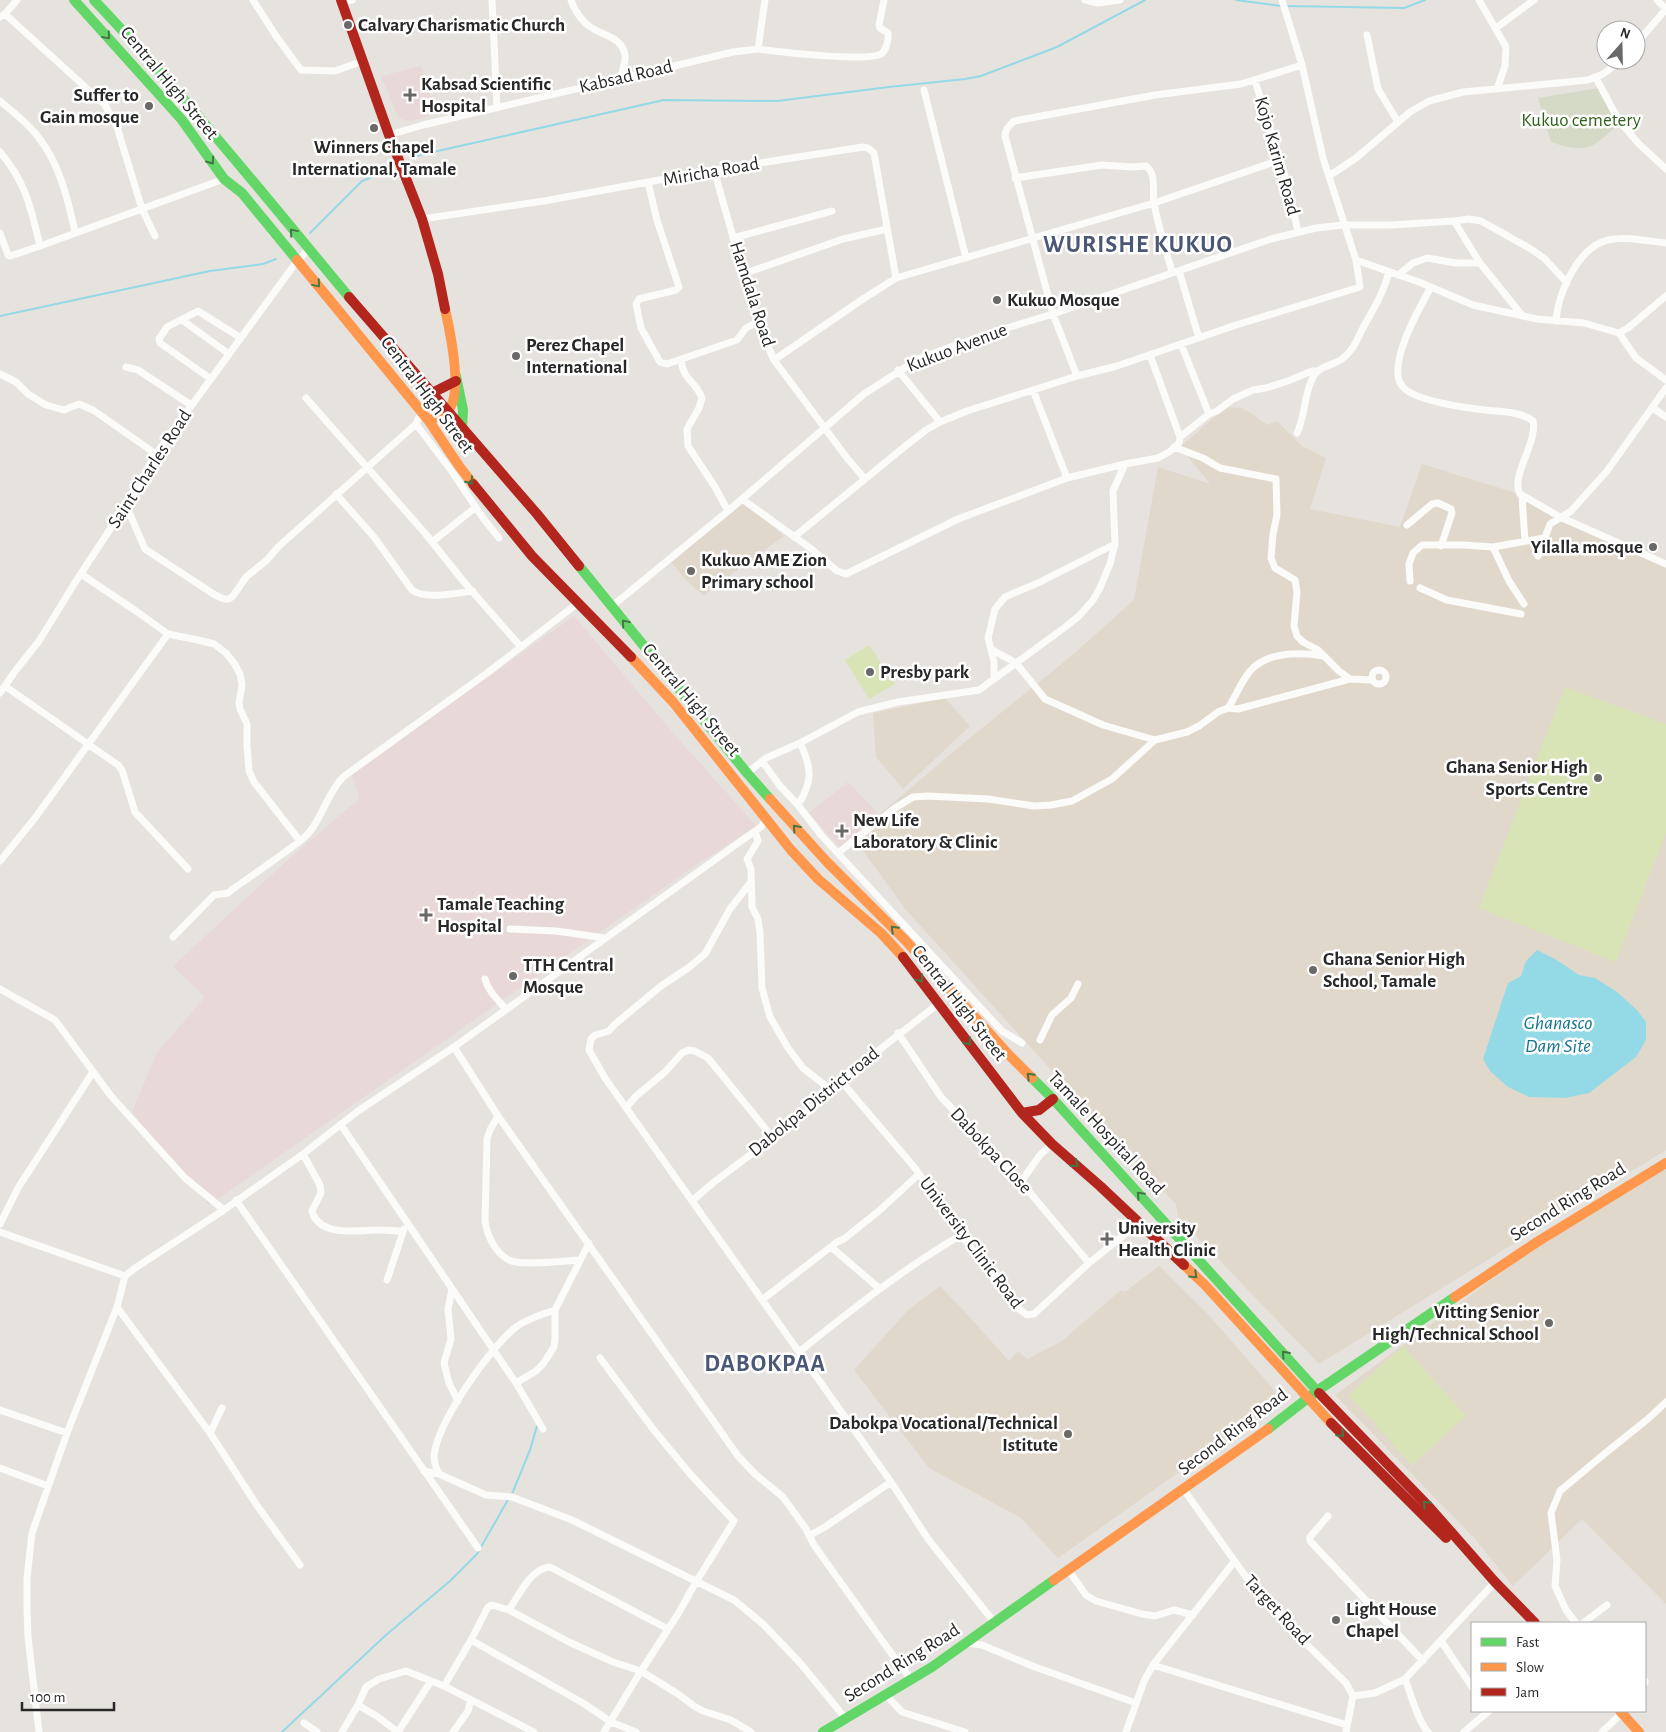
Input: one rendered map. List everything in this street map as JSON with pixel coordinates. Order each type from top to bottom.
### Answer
[{"type":"main road","name":"Central High Street","points":[[74,0],[182,120],[224,178],[242,193],[421,412],[429,421],[457,437],[536,514],[747,772],[810,844],[906,941],[1009,1055]]},
{"type":"main road","name":"Central High Street","points":[[94,0],[198,115],[308,250],[447,412],[457,437],[459,466],[512,533],[673,702],[791,850],[823,884],[881,933],[902,956],[1022,1113],[1052,1144],[1205,1285],[1368,1462],[1457,1549],[1481,1567]]},
{"type":"main road","points":[[345,1],[363,61],[389,135],[422,219],[438,274],[449,327],[456,379],[464,410],[457,437]]},
{"type":"main road","points":[[430,394],[456,379]]},
{"type":"main road","points":[[429,421],[447,412],[453,399],[456,379]]},
{"type":"main road","points":[[823,884],[841,877]]},
{"type":"main road","name":"Tamale Hospital Road","points":[[1009,1055],[1053,1099],[1317,1391],[1430,1508],[1481,1567]]},
{"type":"main road","points":[[1022,1113],[1032,1113],[1039,1110],[1053,1099]]},
{"type":"main road","name":"Second Ring Road","points":[[823,1732],[886,1695],[968,1642],[1184,1490],[1317,1391],[1500,1266],[1666,1163]]},
{"type":"main road","points":[[1481,1567],[1534,1622]]},
{"type":"main road","points":[[1621,1712],[1639,1732]]},
{"type":"street","points":[[17,0],[2,16],[105,105],[117,127],[142,209],[155,236]]},
{"type":"street","points":[[253,0],[301,70],[335,71],[363,61]]},
{"type":"street","points":[[492,0],[497,108]]},
{"type":"street","points":[[571,0],[574,8],[591,28],[614,38],[619,43],[625,55],[621,78]]},
{"type":"street","points":[[758,49],[766,0]]},
{"type":"street","name":"Kabsad Road","points":[[389,135],[416,126],[733,52],[758,49],[800,54],[862,57],[879,54],[883,52],[889,37],[888,33],[880,28],[879,25],[884,0]]},
{"type":"street","points":[[1085,0],[1098,3],[1120,0]]},
{"type":"street","points":[[794,537],[865,478],[926,430],[940,422],[967,411],[1032,390],[1117,366],[1361,286],[1356,260],[1343,225],[1329,176],[1302,65],[1282,0]]},
{"type":"street","points":[[1479,0],[1506,46],[1507,56],[1497,89]]},
{"type":"street","points":[[1496,28],[1534,0]]},
{"type":"street","points":[[1646,32],[1666,9],[1657,0]]},
{"type":"street","points":[[1367,35],[1378,89],[1398,122]]},
{"type":"street","points":[[1077,376],[1053,314],[1015,178],[1005,131],[1014,121],[1155,95],[1255,81],[1302,65]]},
{"type":"street","points":[[1329,176],[1356,158],[1420,105],[1438,97],[1463,92],[1579,82],[1596,78],[1609,70]]},
{"type":"street","points":[[1596,78],[1619,121],[1639,144],[1666,169]]},
{"type":"street","name":"Kojo Karim Road","points":[[1255,81],[1291,196],[1298,232]]},
{"type":"street","points":[[924,90],[966,258]]},
{"type":"street","points":[[0,101],[39,138],[55,166],[68,197],[75,232]]},
{"type":"street","name":"Miricha Road","points":[[422,219],[863,147],[868,148],[874,153],[896,278]]},
{"type":"street","points":[[0,152],[12,166],[26,192],[40,246]]},
{"type":"street","points":[[774,360],[896,278],[1154,203],[1280,160]]},
{"type":"street","points":[[1015,178],[1102,165],[1146,166],[1150,169],[1153,174],[1154,203],[1199,338]]},
{"type":"street","name":"Hamdala Road","points":[[714,170],[757,322],[774,360],[847,458],[865,478]]},
{"type":"street","points":[[0,233],[8,255],[40,246],[224,178]]},
{"type":"street","points":[[648,182],[657,220],[679,287],[676,290],[640,299],[636,304],[641,328],[660,362],[666,364],[681,360],[737,340],[746,328],[757,322]]},
{"type":"street","points":[[734,238],[832,211]]},
{"type":"street","name":"Kukuo Avenue","points":[[611,607],[728,511],[864,394],[898,370],[920,358],[987,334],[1053,314],[1270,239],[1316,228],[1343,225],[1475,219],[1494,227],[1545,259],[1567,283]]},
{"type":"street","points":[[1454,221],[1480,263],[1521,315]]},
{"type":"street","points":[[744,274],[843,239],[887,229]]},
{"type":"street","points":[[1556,321],[1557,306],[1567,283],[1578,264],[1600,242],[1610,239],[1628,239],[1666,243]]},
{"type":"street","name":"Saint Charles Road","points":[[0,693],[39,641],[126,505],[156,454],[308,250]]},
{"type":"street","points":[[1398,275],[1413,263],[1427,258],[1456,263],[1480,263]]},
{"type":"street","points":[[1356,260],[1474,305],[1556,321],[1584,323],[1619,333],[1636,358],[1666,380]]},
{"type":"street","points":[[1180,437],[1209,414],[1217,411],[1233,399],[1253,390],[1266,388],[1312,371],[1318,371],[1341,360],[1353,349],[1381,298],[1389,272]]},
{"type":"street","points":[[1431,287],[1408,332],[1398,365],[1399,379],[1403,387],[1418,397],[1460,407],[1520,414],[1533,422],[1534,430],[1517,485],[1518,492],[1522,497],[1560,517],[1666,564]]},
{"type":"street","points":[[1619,333],[1628,328],[1666,296]]},
{"type":"street","points":[[211,379],[160,342],[159,339],[167,327],[198,310],[241,338]]},
{"type":"street","points":[[182,320],[229,354]]},
{"type":"street","points":[[1181,344],[1209,414]]},
{"type":"street","points":[[742,499],[837,571],[846,574],[958,519],[1067,478],[1158,458],[1174,447],[1179,443],[1180,437],[1150,355]]},
{"type":"street","points":[[681,360],[684,374],[694,384],[702,398],[700,408],[687,429],[688,446],[716,487],[728,511]]},
{"type":"street","points":[[126,367],[138,370],[191,405]]},
{"type":"street","points":[[898,370],[940,422]]},
{"type":"street","points":[[1297,433],[1303,420],[1309,389],[1318,371]]},
{"type":"street","points":[[0,374],[16,382],[28,394],[46,405],[64,410],[78,404],[93,410],[156,454]]},
{"type":"street","points":[[1538,556],[1550,524],[1572,511],[1606,471],[1666,388]]},
{"type":"street","points":[[1032,390],[1067,478]]},
{"type":"street","points":[[306,398],[367,466],[521,647]]},
{"type":"street","points":[[1652,408],[1666,417]]},
{"type":"street","points":[[126,505],[145,549],[224,599],[233,596],[246,577],[267,560],[278,547],[336,494],[361,474],[367,466],[416,424],[421,412]]},
{"type":"street","points":[[416,424],[498,538]]},
{"type":"street","points":[[1174,447],[1203,458],[1220,468],[1276,480],[1277,515],[1272,534],[1272,558],[1275,568],[1295,580],[1297,592],[1294,626],[1297,636],[1350,679]]},
{"type":"street","points":[[747,772],[762,761],[858,712],[898,702],[979,690],[1079,616],[1100,590],[1110,564],[1114,544],[1113,490],[1125,464]]},
{"type":"street","points":[[336,494],[374,537],[416,593],[425,596],[473,592]]},
{"type":"street","points":[[1522,497],[1525,541]]},
{"type":"street","points":[[1407,525],[1432,504],[1450,508],[1452,513],[1441,546]]},
{"type":"street","points":[[432,542],[476,507]]},
{"type":"street","points":[[1410,581],[1409,564],[1412,553],[1422,545],[1464,544],[1493,548],[1544,538]]},
{"type":"street","points":[[994,679],[994,662],[988,638],[989,630],[995,609],[1005,597],[1040,582],[1114,544]]},
{"type":"street","points":[[1493,548],[1509,581],[1524,604]]},
{"type":"street","points":[[81,574],[136,610],[168,634],[214,644],[226,653],[240,674],[242,685],[239,703],[247,724],[249,771],[254,782],[300,841]]},
{"type":"street","points":[[1420,588],[1447,600],[1521,614]]},
{"type":"street","points":[[173,937],[214,896],[228,893],[310,832],[320,816],[326,800],[343,777],[578,603]]},
{"type":"street","points":[[0,861],[35,818],[168,634]]},
{"type":"street","points":[[991,649],[1016,663],[1045,699],[1103,725],[1155,740]]},
{"type":"street","points":[[1228,708],[1249,672],[1263,662],[1283,654],[1293,653],[1324,656]]},
{"type":"street","points":[[838,853],[895,808],[913,797],[969,798],[1034,806],[1072,801],[1112,779],[1155,740],[1187,732],[1218,712],[1228,708],[1238,709],[1350,679],[1372,680]]},
{"type":"street","points":[[5,686],[89,744],[122,770],[136,812],[188,869]]},
{"type":"street","points":[[798,805],[808,785],[810,774],[808,758],[800,743]]},
{"type":"street","points":[[762,761],[780,786],[798,805],[821,835],[1002,1030],[1022,1044]]},
{"type":"street","points":[[39,1732],[28,1637],[27,1578],[32,1533],[67,1433],[117,1307],[125,1276],[134,1268],[224,1210],[304,1154],[358,1112],[454,1047],[762,826],[766,818]]},
{"type":"street","points":[[755,831],[758,841],[747,859],[751,869],[752,907],[758,919],[760,933],[762,988],[770,1017],[788,1048],[803,1068],[814,1079],[831,1090]]},
{"type":"street","points":[[810,844],[821,835]]},
{"type":"street","points":[[751,882],[730,909],[704,954],[688,968],[661,986],[609,1031],[595,1035],[591,1039],[590,1054],[626,1108],[891,1482],[928,1538],[994,1622]]},
{"type":"street","points":[[510,929],[556,931],[605,938]]},
{"type":"street","points":[[485,979],[487,986],[506,1009]]},
{"type":"street","points":[[1040,1040],[1052,1015],[1071,998],[1078,984]]},
{"type":"street","points":[[0,989],[53,1018],[111,1096],[185,1178],[224,1210]]},
{"type":"street","name":"Dabokpa District road","points":[[692,1201],[806,1113],[841,1080],[898,1033],[938,1004]]},
{"type":"street","name":"Dabokpa Close","points":[[898,1033],[941,1097],[1021,1182],[1089,1263]]},
{"type":"street","points":[[454,1047],[498,1116],[738,1456],[755,1474],[783,1498],[824,1561],[911,1679]]},
{"type":"street","points":[[626,1108],[635,1097],[665,1072],[682,1053],[689,1050],[695,1051],[708,1058],[773,1138]]},
{"type":"street","points":[[0,1224],[18,1188],[93,1072]]},
{"type":"street","name":"University Clinic Road","points":[[841,1080],[919,1174],[961,1235],[1019,1309],[1027,1315],[1034,1314],[1089,1263],[1139,1223]]},
{"type":"street","points":[[498,1116],[490,1130],[486,1148],[485,1221],[486,1231],[492,1242],[498,1251],[509,1260],[524,1263],[580,1260]]},
{"type":"street","points":[[341,1125],[516,1383],[543,1429]]},
{"type":"street","points":[[1021,1182],[1040,1155],[1052,1144]]},
{"type":"street","points":[[304,1154],[320,1185],[321,1193],[312,1211],[314,1218],[320,1223],[326,1227],[341,1231],[403,1231]]},
{"type":"street","points":[[762,1300],[880,1210],[919,1174]]},
{"type":"street","points":[[236,1200],[478,1548]]},
{"type":"street","points":[[387,1280],[407,1222]]},
{"type":"street","points":[[0,1232],[125,1276]]},
{"type":"street","points":[[798,1352],[912,1266],[961,1235]]},
{"type":"street","points":[[516,1383],[543,1364],[554,1347],[556,1338],[555,1310],[588,1242]]},
{"type":"street","points":[[831,1247],[880,1289]]},
{"type":"street","points":[[452,1289],[448,1309],[451,1339],[444,1363],[458,1401]]},
{"type":"street","points":[[117,1307],[210,1433],[258,1507],[300,1565]]},
{"type":"street","points":[[439,1474],[434,1458],[435,1449],[444,1426],[466,1386],[509,1333],[518,1325],[555,1310]]},
{"type":"street","points":[[600,1358],[653,1429],[691,1475],[734,1522],[604,1732]]},
{"type":"street","points":[[1575,1622],[1566,1610],[1555,1586],[1557,1560],[1551,1513],[1560,1491],[1666,1402]]},
{"type":"street","points":[[210,1433],[222,1408]]},
{"type":"street","points":[[0,1410],[67,1433]]},
{"type":"street","points":[[0,1468],[48,1486]]},
{"type":"street","points":[[424,1471],[439,1474],[486,1495],[509,1498],[572,1520],[734,1600],[763,1624],[801,1664],[846,1719]]},
{"type":"street","points":[[809,1536],[891,1482]]},
{"type":"street","name":"Target Road","points":[[1184,1490],[1234,1562],[1268,1605],[1346,1683],[1353,1696]]},
{"type":"street","points":[[1328,1516],[1310,1537],[1310,1541],[1423,1661]]},
{"type":"street","points":[[1126,1732],[1144,1681],[1153,1665],[1234,1562]]},
{"type":"street","points":[[509,1610],[532,1575],[544,1567],[550,1567],[668,1629]]},
{"type":"street","points":[[1069,1572],[1086,1595],[1096,1600],[1142,1614],[1156,1616],[1174,1610],[1193,1615]]},
{"type":"street","points":[[1153,1665],[1347,1728],[1353,1696],[1375,1693],[1405,1680],[1495,1582]]},
{"type":"street","points":[[444,1686],[488,1607],[492,1605],[509,1610],[569,1642],[613,1662],[641,1671],[703,1711],[731,1720],[751,1732]]},
{"type":"street","points":[[1583,1622],[1607,1605]]},
{"type":"street","points":[[471,1640],[576,1699],[610,1722],[636,1732]]},
{"type":"street","points":[[1441,1641],[1471,1686]]},
{"type":"street","points":[[968,1642],[982,1645],[1035,1667],[1136,1703]]},
{"type":"street","points":[[342,1732],[366,1687],[379,1679],[406,1671],[444,1686],[534,1732]]},
{"type":"street","points":[[1405,1680],[1426,1731]]},
{"type":"street","points":[[358,1705],[398,1732],[431,1681]]},
{"type":"street","points":[[886,1695],[902,1712],[965,1732]]},
{"type":"street","points":[[453,1732],[468,1711],[470,1700]]},
{"type":"street","points":[[1464,1732],[1488,1712]]},
{"type":"street","points":[[1602,1732],[1621,1712]]},
{"type":"street","points":[[304,1723],[317,1732]]},
{"type":"shaded area","name":"Kabsad Scientific Hospital","points":[[421,66],[437,113],[406,121],[398,117],[381,76]]},
{"type":"shaded area","name":"Ghana Senior High School, Tamale","points":[[1226,407],[1242,408],[1267,425],[1277,421],[1302,446],[1326,458],[1310,509],[1400,527],[1422,464],[1516,493],[1558,518],[1666,564],[1666,1150],[1319,1364],[1178,1217],[1176,1204],[1123,1149],[906,910],[853,837],[965,742],[1070,657],[1134,600],[1158,467],[1210,484],[1180,447]]},
{"type":"shaded area","points":[[744,503],[784,536],[704,596],[685,579],[671,562]]},
{"type":"shaded area","name":"Tamale Teaching Hospital","points":[[574,616],[666,725],[756,826],[696,865],[209,1205],[132,1112],[157,1053],[205,997],[173,966],[290,858],[360,798],[349,768],[445,708]]},
{"type":"shaded area","points":[[945,698],[970,726],[903,789],[876,757],[873,713]]},
{"type":"shaded area","name":"New Life Laboratory & Clinic","points":[[848,782],[878,814],[840,847],[809,813]]},
{"type":"shaded area","name":"Vitting Senior High/Technical School","points":[[1666,1166],[1666,1604],[1582,1519],[1513,1586],[1475,1539],[1335,1395],[1529,1252]]},
{"type":"shaded area","name":"Dabokpa Vocational/Technical Istitute","points":[[1159,1266],[1207,1313],[1282,1399],[1058,1558],[1021,1518],[929,1468],[854,1370],[908,1310],[940,1286],[1009,1361],[1018,1351],[1027,1359],[1062,1341],[1121,1290],[1125,1292]]},
{"type":"green space","name":"Kukuo cemetery","points":[[1599,88],[1618,124],[1602,139],[1588,147],[1573,148],[1551,142],[1538,98]]},
{"type":"green space","name":"Presby park","points":[[869,645],[895,684],[869,699],[845,660]]},
{"type":"green space","name":"Ghana Senior High Sports Centre","points":[[1565,687],[1666,724],[1666,832],[1616,962],[1479,908]]},
{"type":"green space","points":[[1403,1346],[1466,1416],[1412,1465],[1349,1395]]},
{"type":"water","name":"Ghanasco Dam Site","points":[[1537,950],[1579,975],[1595,978],[1617,992],[1637,1010],[1646,1022],[1646,1040],[1636,1057],[1589,1093],[1565,1098],[1529,1097],[1508,1087],[1490,1071],[1483,1059],[1508,983],[1521,976],[1526,961]]},
{"type":"waterway","points":[[411,157],[664,100],[777,101],[981,76],[1057,47],[1145,0]]},
{"type":"waterway","points":[[1236,0],[1281,6]]},
{"type":"waterway","points":[[1286,6],[1404,8],[1425,0]]},
{"type":"waterway","points":[[310,233],[362,181],[382,173]]},
{"type":"waterway","points":[[0,316],[210,271],[263,264],[276,259]]},
{"type":"waterway","points":[[512,1494],[530,1450],[537,1426]]},
{"type":"waterway","points":[[282,1732],[386,1635],[450,1581],[477,1554],[509,1498]]},
{"type":"traffic: fast","points":[[74,0],[182,120],[224,179],[242,193],[297,260]]},
{"type":"traffic: fast","points":[[94,0],[192,109],[349,297]]},
{"type":"traffic: fast","points":[[456,376],[463,410],[462,429]]},
{"type":"traffic: fast","points":[[579,566],[770,799]]},
{"type":"traffic: fast","points":[[1032,1078],[1319,1393]]},
{"type":"traffic: fast","points":[[1268,1429],[1317,1391],[1455,1297]]},
{"type":"traffic: fast","points":[[823,1732],[932,1667],[1054,1580]]},
{"type":"traffic: slow","points":[[297,260],[429,421],[473,484]]},
{"type":"traffic: slow","points":[[429,421],[447,412],[452,404],[455,392],[454,362],[445,309]]},
{"type":"traffic: slow","points":[[631,657],[673,702],[791,850],[818,879],[881,933],[903,957]]},
{"type":"traffic: slow","points":[[770,799],[827,862],[906,941],[1032,1078]]},
{"type":"traffic: slow","points":[[1455,1297],[1537,1242],[1666,1163]]},
{"type":"traffic: slow","points":[[1184,1265],[1205,1285],[1331,1423]]},
{"type":"traffic: slow","points":[[1054,1580],[1268,1429]]},
{"type":"traffic: slow","points":[[1621,1712],[1639,1732]]},
{"type":"traffic: jam","points":[[341,0],[389,135],[422,219],[438,274],[445,309]]},
{"type":"traffic: jam","points":[[349,297],[537,514],[579,566]]},
{"type":"traffic: jam","points":[[430,394],[456,381]]},
{"type":"traffic: jam","points":[[473,484],[532,556],[631,657]]},
{"type":"traffic: jam","points":[[903,957],[1022,1113],[1052,1144],[1184,1265]]},
{"type":"traffic: jam","points":[[1022,1113],[1039,1110],[1053,1099]]},
{"type":"traffic: jam","points":[[1319,1393],[1430,1508],[1495,1582],[1534,1622]]},
{"type":"traffic: jam","points":[[1331,1423],[1446,1538]]},
{"type":"place","name":"Calvary Charismatic Church","points":[[348,25]]},
{"type":"place","name":"Kabsad Scientific Hospital","points":[[410,95]]},
{"type":"place","name":"Suffer to Gain mosque","points":[[149,106]]},
{"type":"place","name":"Winners Chapel International, Tamale","points":[[374,128]]},
{"type":"place","name":"Kukuo Mosque","points":[[997,300]]},
{"type":"place","name":"Perez Chapel International","points":[[516,356]]},
{"type":"place","name":"Yilalla mosque","points":[[1653,547]]},
{"type":"place","name":"Kukuo AME Zion Primary school","points":[[691,571]]},
{"type":"place","name":"Presby park","points":[[870,672]]},
{"type":"place","name":"Ghana Senior High Sports Centre","points":[[1598,778]]},
{"type":"place","name":"New Life Laboratory & Clinic","points":[[842,831]]},
{"type":"place","name":"Tamale Teaching Hospital","points":[[426,915]]},
{"type":"place","name":"Ghana Senior High School, Tamale","points":[[1313,970]]},
{"type":"place","name":"TTH Central Mosque","points":[[513,976]]},
{"type":"place","name":"University Health Clinic","points":[[1107,1239]]},
{"type":"place","name":"Vitting Senior High/Technical School","points":[[1549,1323]]},
{"type":"place","name":"Dabokpa Vocational/Technical Istitute","points":[[1068,1434]]},
{"type":"place","name":"Light House Chapel","points":[[1336,1620]]},
{"type":"district","name":"WURISHE KUKUO","points":[[1138,245]]},
{"type":"district","name":"DABOKPAA","points":[[765,1364]]}]
